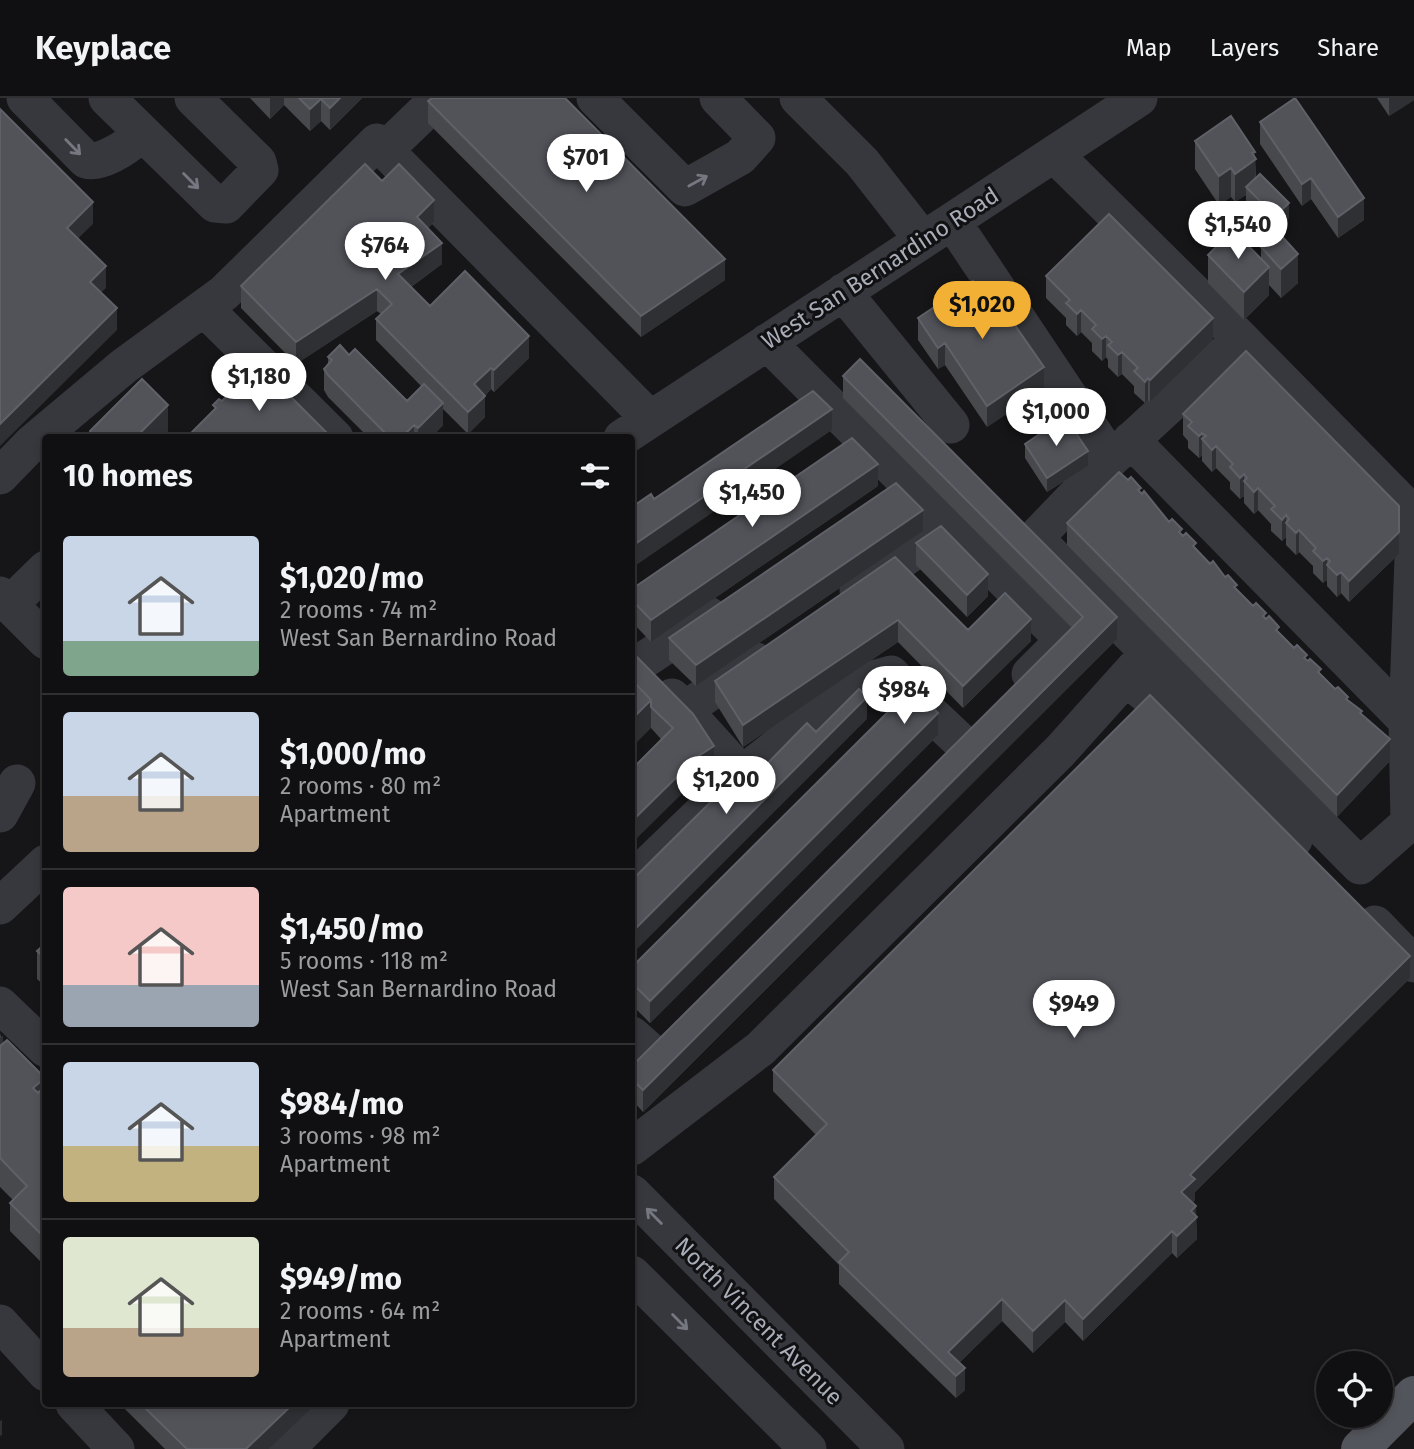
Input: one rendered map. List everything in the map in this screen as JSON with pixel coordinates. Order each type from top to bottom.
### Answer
[{"type":"main road","points":[[1360,1449],[1414,1395]]},
{"type":"street","points":[[25,98],[86,160],[102,159],[142,134]]},
{"type":"street","points":[[107,98],[215,204],[226,205],[260,170],[258,162],[193,98]]},
{"type":"street","points":[[385,150],[439,98]]},
{"type":"street","points":[[595,98],[685,188],[740,157],[757,138],[718,98]]},
{"type":"street","name":"West San Bernardino Road","points":[[636,428],[1139,98]]},
{"type":"street","points":[[804,104],[937,231],[1121,449],[1407,721]]},
{"type":"street","points":[[43,434],[124,366],[224,293],[377,142],[636,428]]},
{"type":"street","points":[[1054,154],[1241,338],[1414,515]]},
{"type":"street","points":[[844,292],[951,425]]},
{"type":"street","points":[[204,308],[331,434]]},
{"type":"street","points":[[1241,338],[1121,449],[1035,538],[1137,665],[1172,715],[1414,964]]},
{"type":"street","points":[[635,877],[742,774],[858,683],[891,674],[912,696],[951,752],[1064,640],[1003,598],[951,526],[898,493],[860,435],[767,342]]},
{"type":"street","points":[[0,476],[42,435]]},
{"type":"street","points":[[826,458],[860,435]]},
{"type":"street","points":[[834,607],[951,526]]},
{"type":"street","points":[[1137,665],[1360,866],[1409,823],[1407,721],[1414,531]]},
{"type":"street","points":[[892,567],[919,592]]},
{"type":"street","points":[[42,572],[5,600],[42,637]]},
{"type":"street","points":[[734,600],[636,657],[742,774]]},
{"type":"street","points":[[684,710],[788,639]]},
{"type":"street","points":[[635,1145],[760,1049],[1061,750],[1137,665]]},
{"type":"street","points":[[883,725],[912,696]]},
{"type":"street","points":[[0,906],[42,867]]},
{"type":"street","points":[[0,1005],[42,1045]]},
{"type":"street","points":[[638,1052],[679,1023]]},
{"type":"street","name":"North Vincent Avenue","points":[[635,1196],[886,1449]]},
{"type":"street","points":[[635,1277],[808,1449]]},
{"type":"street","points":[[0,1323],[42,1369]]},
{"type":"street","points":[[77,1407],[116,1449]]},
{"type":"street","points":[[286,1449],[328,1407]]},
{"type":"building","points":[[299,98],[340,98],[330,108],[321,99],[310,109]]},
{"type":"building","points":[[432,98],[565,98],[725,259],[641,316],[428,101]]},
{"type":"building","points":[[1295,98],[1364,198],[1338,217],[1311,178],[1302,184],[1260,122]]},
{"type":"building","points":[[0,109],[93,202],[67,228],[106,266],[90,282],[117,308],[0,424]]},
{"type":"building","points":[[1231,116],[1255,152],[1252,153],[1256,159],[1235,174],[1231,168],[1219,176],[1195,141]]},
{"type":"building","points":[[365,164],[382,181],[399,164],[434,200],[417,217],[442,243],[398,274],[430,306],[465,271],[529,336],[494,370],[491,368],[474,384],[485,396],[468,412],[376,319],[392,304],[377,289],[296,342],[241,286]]},
{"type":"building","points":[[1260,174],[1289,203],[1275,216],[1246,187]]},
{"type":"building","points":[[1109,214],[1213,318],[1145,382],[1134,371],[1138,368],[1122,352],[1118,355],[1108,345],[1112,342],[1106,336],[1102,339],[1092,329],[1096,325],[1081,310],[1077,314],[1066,303],[1070,300],[1046,276]]},
{"type":"building","points":[[1233,230],[1269,267],[1244,292],[1208,255]]},
{"type":"building","points":[[1278,232],[1298,254],[1281,269],[1261,247]]},
{"type":"building","points":[[973,281],[977,287],[985,282],[1044,367],[987,406],[945,343],[938,348],[918,318]]},
{"type":"building","points":[[340,345],[349,355],[355,349],[407,401],[424,384],[443,403],[418,428],[414,425],[405,434],[386,434],[328,375],[324,369],[332,360],[328,357]]},
{"type":"building","points":[[1246,351],[1399,506],[1399,532],[1349,581],[1341,572],[1337,575],[1327,565],[1330,561],[1327,558],[1323,561],[1313,551],[1316,548],[1299,530],[1296,533],[1286,523],[1289,519],[1286,515],[1282,520],[1271,509],[1275,506],[1258,488],[1254,492],[1244,481],[1247,478],[1244,474],[1240,478],[1230,467],[1233,464],[1216,446],[1212,450],[1202,439],[1206,436],[1202,433],[1199,436],[1188,426],[1192,422],[1183,414]]},
{"type":"building","points":[[860,359],[1117,617],[643,1090],[635,1082],[635,1063],[1083,617],[843,376]]},
{"type":"building","points":[[258,364],[328,434],[190,434],[216,408],[213,405],[219,399],[222,401]]},
{"type":"building","points":[[142,379],[168,405],[139,434],[93,434],[90,431]]},
{"type":"building","points":[[813,391],[832,409],[635,544],[635,505],[651,494],[654,499]]},
{"type":"building","points":[[1065,417],[1088,451],[1047,478],[1025,444]]},
{"type":"building","points":[[852,438],[878,464],[651,620],[635,603],[635,587]]},
{"type":"building","points":[[1119,472],[1128,480],[1131,477],[1141,488],[1138,490],[1142,494],[1144,491],[1169,522],[1172,519],[1182,529],[1179,532],[1183,536],[1186,533],[1196,543],[1193,546],[1210,564],[1213,561],[1225,577],[1228,575],[1237,585],[1234,587],[1253,606],[1256,603],[1266,613],[1263,616],[1266,619],[1269,616],[1279,627],[1276,630],[1294,648],[1297,645],[1307,655],[1304,658],[1308,661],[1310,659],[1321,669],[1318,672],[1335,689],[1338,687],[1348,697],[1346,699],[1362,711],[1360,713],[1390,739],[1337,795],[1067,523]]},
{"type":"building","points":[[896,483],[923,510],[696,665],[669,638]]},
{"type":"building","points":[[941,526],[988,574],[967,595],[916,543]]},
{"type":"building","points":[[895,557],[968,630],[1005,593],[1031,619],[963,686],[898,620],[743,725],[715,681]]},
{"type":"building","points":[[635,655],[693,714],[714,746],[697,757],[635,818],[635,766],[673,728],[651,707],[651,700],[635,683]]},
{"type":"building","points":[[635,683],[651,700],[635,716]]},
{"type":"building","points":[[913,687],[938,713],[650,1001],[635,986],[635,964]]},
{"type":"building","points":[[859,689],[867,697],[635,929],[635,877],[755,758],[764,767],[807,723],[816,732]]},
{"type":"building","points":[[1150,695],[1410,956],[1190,1175],[1195,1179],[1181,1192],[1196,1206],[1191,1211],[1197,1217],[1177,1236],[1172,1231],[1083,1319],[1065,1300],[1033,1331],[1002,1299],[948,1352],[965,1368],[956,1376],[839,1262],[849,1252],[774,1177],[827,1124],[773,1070]]},
{"type":"building","points":[[7,1040],[42,1075],[42,1080],[33,1088],[38,1093],[42,1089],[42,1235],[10,1203],[27,1186],[0,1158],[0,1046]]},
{"type":"building","points":[[144,1407],[290,1407],[246,1449],[187,1449]]}]
